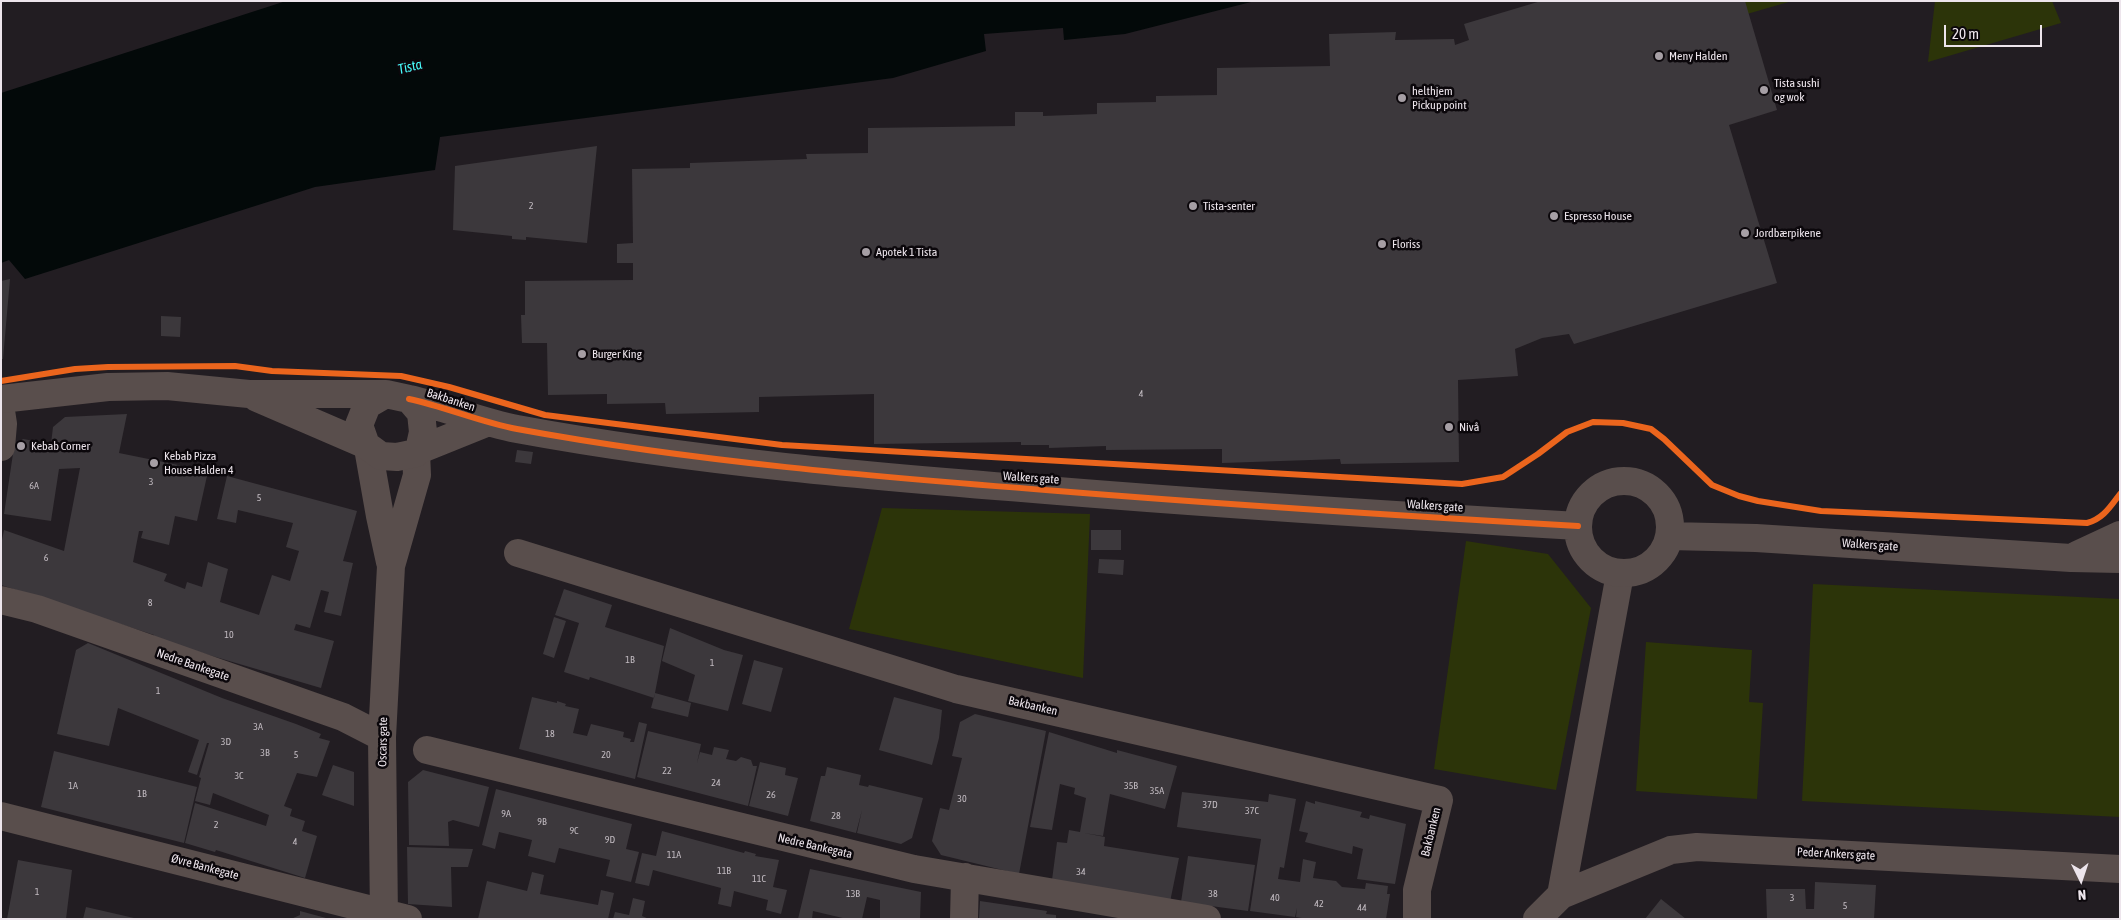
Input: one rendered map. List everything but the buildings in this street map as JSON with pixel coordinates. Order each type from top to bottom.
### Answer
[{"type":"street","name":"Bakbanken","points":[[1,399],[138,386],[167,386],[249,394],[398,397],[441,406],[486,423]]},
{"type":"street","name":"Bakbanken","points":[[249,394],[367,447]]},
{"type":"street","points":[[418,451],[423,432],[421,413],[398,397],[367,405],[359,425],[367,447],[382,456],[397,457],[418,451],[486,423]]},
{"type":"street","points":[[1,411],[3,424],[1,447]]},
{"type":"street","name":"Walkers gate","points":[[486,423],[705,458],[911,481],[1578,526]]},
{"type":"street","name":"Oscars gate","points":[[367,447],[391,566]]},
{"type":"street","name":"Oscars gate","points":[[392,916],[382,737],[391,566],[417,475],[418,451]]},
{"type":"street","points":[[1624,481],[1640,484],[1654,492],[1664,505],[1669,520],[1669,536],[1663,552],[1652,564],[1637,571],[1620,574],[1606,570],[1594,563],[1585,553],[1579,540],[1578,526],[1582,509],[1592,494],[1601,487],[1624,481]]},
{"type":"street","name":"Walkers gate","points":[[2072,558],[2120,535]]},
{"type":"street","name":"Walkers gate","points":[[1669,536],[1756,538],[2072,558],[2120,558]]},
{"type":"street","name":"Bakbanken","points":[[518,553],[956,689],[1439,800],[1417,890],[1416,919]]},
{"type":"street","points":[[1537,919],[1561,896],[1620,574]]},
{"type":"street","name":"Nedre Bankegate","points":[[1,600],[37,609],[343,717],[382,737]]},
{"type":"street","name":"Nedre Bankegata","points":[[427,750],[797,842],[914,869],[1207,919]]},
{"type":"street","name":"Øvre Bankegate","points":[[1,816],[392,916]]},
{"type":"street","name":"Peder Ankers gate","points":[[1561,896],[1671,850],[1697,847],[2120,869]]},
{"type":"street","points":[[964,919],[966,877]]},
{"type":"green space","points":[[1743,1],[1792,1],[1747,14]]},
{"type":"green space","points":[[1935,1],[2052,1],[2061,23],[1928,62]]},
{"type":"green space","points":[[882,508],[1090,514],[1083,678],[849,629]]},
{"type":"green space","points":[[1466,541],[1548,554],[1591,608],[1556,790],[1434,769]]},
{"type":"green space","points":[[1813,584],[2120,599],[2120,817],[1802,801]]},
{"type":"green space","points":[[1646,642],[1752,650],[1749,702],[1763,703],[1757,799],[1636,791]]},
{"type":"water","name":"Tista","points":[[286,1],[1255,1],[1125,34],[1064,40],[1063,28],[984,34],[986,51],[893,78],[440,137],[435,170],[315,187],[25,279],[9,260],[1,263],[1,93]]},
{"type":"cycle path","points":[[1,381],[75,369],[108,367],[235,366],[272,371],[401,376],[449,387],[545,415],[782,445],[1462,484],[1503,477],[1567,432],[1593,422],[1623,423],[1651,429],[1712,485],[1739,496],[1758,501],[1821,511],[2087,523],[2098,519],[2120,494]]},
{"type":"cycle path","points":[[409,399],[517,429],[652,451],[787,467],[922,480],[1188,501],[1578,526]]},
{"type":"place","name":"Meny Halden","points":[[1659,56]]},
{"type":"place","name":"Tista sushi og wok","points":[[1764,90]]},
{"type":"place","name":"helthjem Pickup point","points":[[1402,98]]},
{"type":"place","name":"Tista-senter","points":[[1193,206]]},
{"type":"place","name":"Espresso House","points":[[1554,216]]},
{"type":"place","name":"Jordbærpikene","points":[[1745,233]]},
{"type":"place","name":"Floriss","points":[[1382,244]]},
{"type":"place","name":"Apotek 1 Tista","points":[[866,252]]},
{"type":"place","name":"Burger King","points":[[582,354]]},
{"type":"place","name":"Nivå","points":[[1449,427]]},
{"type":"place","name":"Kebab Corner","points":[[21,446]]},
{"type":"place","name":"Kebab Pizza House Halden 4","points":[[154,463]]}]
